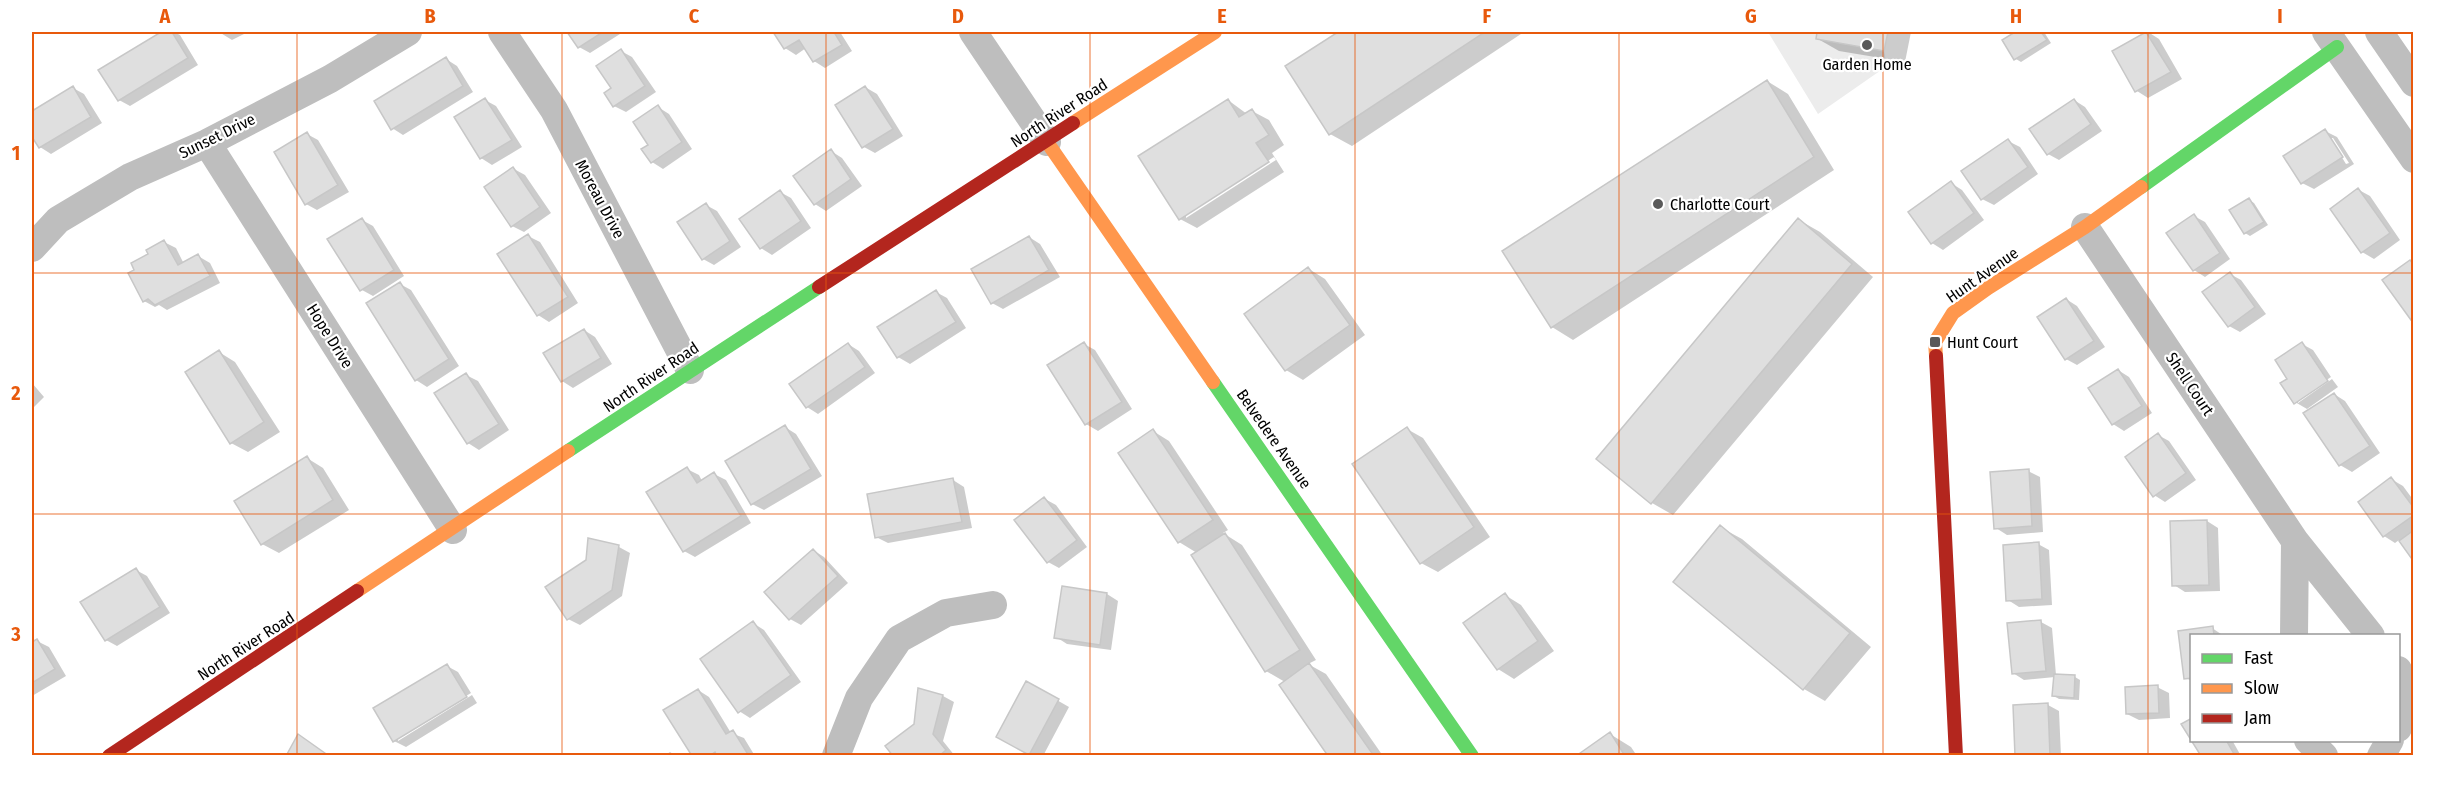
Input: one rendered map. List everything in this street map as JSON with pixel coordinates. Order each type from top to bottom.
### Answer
[{"type":"main road","name":"North River Road","points":[[109,756],[453,530],[690,370],[1215,32]]},
{"type":"main road","name":"Hunt Avenue","points":[[1956,756],[1935,342],[1953,314],[1988,288],[2085,227],[2331,39]]},
{"type":"main road","name":"Belvedere Avenue","points":[[1047,142],[1472,756]]},
{"type":"street","name":"Sunset Drive","points":[[32,248],[58,220],[130,177],[207,143],[330,79],[408,32]]},
{"type":"street","name":"Moreau Drive","points":[[502,32],[554,110],[690,370]]},
{"type":"street","points":[[973,32],[1047,142]]},
{"type":"street","points":[[2379,32],[2414,83]]},
{"type":"street","points":[[2331,39],[2414,159]]},
{"type":"street","name":"Hope Drive","points":[[207,143],[453,530]]},
{"type":"street","name":"Shell Court","points":[[2085,227],[2295,541],[2369,634]]},
{"type":"street","points":[[2294,634],[2295,541]]},
{"type":"street","points":[[836,756],[859,698],[899,639],[946,613],[993,605]]},
{"type":"street","points":[[2309,742],[2324,756]]},
{"type":"street","points":[[2381,756],[2389,742]]},
{"type":"shaded area","points":[[1768,32],[1817,32],[1816,39],[1884,51],[1887,66],[1818,114]]},
{"type":"building","points":[[161,32],[172,32],[188,58],[118,101],[98,70]]},
{"type":"building","points":[[567,32],[603,32],[578,48]]},
{"type":"building","points":[[773,32],[834,32],[842,45],[813,62],[799,40],[784,49]]},
{"type":"building","points":[[1338,32],[1485,32],[1329,135],[1285,66]]},
{"type":"building","name":"Garden Home","points":[[1817,32],[1888,32],[1884,51],[1816,39]]},
{"type":"building","points":[[2015,32],[2041,32],[2047,40],[2014,60],[2002,40]]},
{"type":"building","points":[[2146,32],[2171,72],[2135,92],[2112,51]]},
{"type":"building","points":[[621,49],[645,86],[613,107],[604,93],[611,88],[596,66]]},
{"type":"building","points":[[446,57],[463,86],[391,130],[374,101]]},
{"type":"building","name":"Charlotte Court","points":[[1767,80],[1814,157],[1551,328],[1502,251]]},
{"type":"building","points":[[73,86],[91,117],[39,148],[32,137],[32,111]]},
{"type":"building","points":[[865,86],[893,129],[862,148],[835,105]]},
{"type":"building","points":[[485,98],[512,140],[480,159],[454,117]]},
{"type":"building","points":[[1228,99],[1239,117],[1252,109],[1269,135],[1256,143],[1269,162],[1179,220],[1138,156]]},
{"type":"building","points":[[2074,99],[2091,124],[2047,155],[2029,129]]},
{"type":"building","points":[[658,105],[682,142],[651,163],[641,149],[648,145],[633,122]]},
{"type":"building","points":[[2325,129],[2343,157],[2301,184],[2283,156]]},
{"type":"building","points":[[307,132],[338,185],[305,205],[274,152]]},
{"type":"building","points":[[2008,139],[2028,167],[1981,200],[1961,171]]},
{"type":"building","points":[[831,149],[851,179],[814,205],[793,176]]},
{"type":"building","points":[[513,167],[540,207],[511,227],[484,187]]},
{"type":"building","points":[[1951,181],[1974,213],[1931,244],[1908,212]]},
{"type":"building","points":[[2358,188],[2390,233],[2361,253],[2330,209]]},
{"type":"building","points":[[780,190],[801,221],[760,249],[739,219]]},
{"type":"building","points":[[2249,198],[2264,222],[2244,234],[2229,210]]},
{"type":"building","points":[[706,203],[730,241],[702,260],[677,222]]},
{"type":"building","points":[[2194,214],[2220,253],[2193,271],[2166,233]]},
{"type":"building","points":[[362,218],[394,270],[360,291],[327,239]]},
{"type":"building","points":[[1798,218],[1852,264],[1651,504],[1596,459]]},
{"type":"building","points":[[528,234],[568,297],[537,316],[497,254]]},
{"type":"building","points":[[1029,236],[1049,270],[991,304],[971,269]]},
{"type":"building","points":[[164,240],[178,265],[198,254],[210,276],[155,305],[148,299],[143,302],[128,273],[134,270],[131,263],[148,254],[146,250]]},
{"type":"building","points":[[2410,260],[2414,265],[2414,319],[2411,320],[2382,280]]},
{"type":"building","points":[[1308,267],[1350,325],[1285,371],[1244,314]]},
{"type":"building","points":[[2230,272],[2255,307],[2228,327],[2202,292]]},
{"type":"building","points":[[400,282],[449,359],[415,381],[366,303]]},
{"type":"building","points":[[936,290],[956,322],[897,358],[877,327]]},
{"type":"building","points":[[2066,298],[2094,341],[2065,360],[2037,317]]},
{"type":"building","points":[[584,329],[601,358],[561,382],[543,353]]},
{"type":"building","points":[[1084,342],[1122,402],[1085,425],[1047,365]]},
{"type":"building","points":[[2302,342],[2328,381],[2294,404],[2280,383],[2287,379],[2275,360]]},
{"type":"building","points":[[848,343],[865,367],[806,408],[789,384]]},
{"type":"building","points":[[219,350],[264,422],[230,444],[185,372]]},
{"type":"building","points":[[2118,369],[2142,406],[2112,425],[2088,388]]},
{"type":"building","points":[[466,373],[499,424],[467,444],[434,393]]},
{"type":"building","points":[[2334,393],[2370,446],[2339,466],[2303,413]]},
{"type":"building","points":[[785,425],[811,469],[751,505],[725,461]]},
{"type":"building","points":[[1407,427],[1474,527],[1420,564],[1352,464]]},
{"type":"building","points":[[1153,429],[1213,520],[1178,543],[1118,453]]},
{"type":"building","points":[[2158,433],[2186,473],[2153,497],[2125,457]]},
{"type":"building","points":[[307,456],[333,500],[261,545],[234,501]]},
{"type":"building","points":[[687,467],[697,483],[714,472],[741,516],[683,552],[646,492]]},
{"type":"building","points":[[2029,469],[2032,526],[1994,529],[1990,472]]},
{"type":"building","points":[[2391,477],[2414,508],[2414,515],[2383,537],[2358,502]]},
{"type":"building","points":[[953,478],[962,522],[875,538],[867,494]]},
{"type":"building","points":[[1044,497],[1077,540],[1047,563],[1014,520]]},
{"type":"building","points":[[2207,520],[2209,585],[2172,586],[2170,521]]},
{"type":"building","points":[[1720,525],[1850,633],[1803,690],[1673,582]]},
{"type":"building","points":[[2414,530],[2414,562],[2399,541]]},
{"type":"building","points":[[1225,533],[1300,650],[1265,672],[1191,555]]},
{"type":"building","points":[[588,538],[619,545],[612,590],[567,620],[545,587],[586,560]]},
{"type":"building","points":[[2039,542],[2042,599],[2006,601],[2003,545]]},
{"type":"building","points":[[813,549],[838,576],[789,620],[764,592]]},
{"type":"building","points":[[136,568],[160,607],[105,641],[80,602]]},
{"type":"building","points":[[1062,586],[1107,593],[1100,645],[1054,638]]},
{"type":"building","points":[[1505,593],[1538,641],[1497,670],[1463,623]]},
{"type":"building","points":[[2041,620],[2046,671],[2012,674],[2007,623]]},
{"type":"building","points":[[753,621],[791,675],[738,713],[700,659]]},
{"type":"building","points":[[2213,626],[2214,634],[2190,634],[2190,678],[2184,679],[2178,631]]},
{"type":"building","points":[[37,639],[55,669],[32,683],[32,642]]},
{"type":"building","points":[[1309,663],[1374,756],[1328,756],[1279,685]]},
{"type":"building","points":[[447,664],[467,697],[393,742],[373,708]]},
{"type":"building","points":[[2054,674],[2075,675],[2074,698],[2052,696]]},
{"type":"building","points":[[1026,681],[1059,699],[1029,755],[996,737]]},
{"type":"building","points":[[2158,685],[2159,713],[2126,714],[2125,687]]},
{"type":"building","points":[[918,688],[943,695],[933,734],[946,750],[939,756],[893,756],[885,746],[914,724]]},
{"type":"building","points":[[698,689],[726,734],[733,730],[749,756],[717,756],[715,752],[709,756],[692,756],[663,710]]},
{"type":"building","points":[[2048,703],[2050,756],[2015,756],[2013,705]]},
{"type":"building","points":[[2190,719],[2190,738],[2181,724]]},
{"type":"building","points":[[1610,732],[1625,756],[1576,756]]},
{"type":"building","points":[[298,734],[329,756],[286,756]]},
{"type":"building","points":[[2192,742],[2227,742],[2234,754],[2201,756]]},
{"type":"traffic: fast","points":[[2141,187],[2337,47]]},
{"type":"traffic: fast","points":[[568,451],[819,287]]},
{"type":"traffic: fast","points":[[1213,382],[1472,756]]},
{"type":"traffic: slow","points":[[1073,123],[1215,32]]},
{"type":"traffic: slow","points":[[1047,142],[1213,382]]},
{"type":"traffic: slow","points":[[1936,356],[1935,342],[1953,313],[1988,288],[2085,227],[2141,187]]},
{"type":"traffic: slow","points":[[357,591],[568,451]]},
{"type":"traffic: jam","points":[[819,287],[1073,123]]},
{"type":"traffic: jam","points":[[1936,356],[1956,756]]},
{"type":"traffic: jam","points":[[109,756],[357,591]]},
{"type":"place","name":"Garden Home","points":[[1867,45]]},
{"type":"place","name":"Charlotte Court","points":[[1658,204]]},
{"type":"place","name":"Hunt Court","points":[[1935,342]]}]
